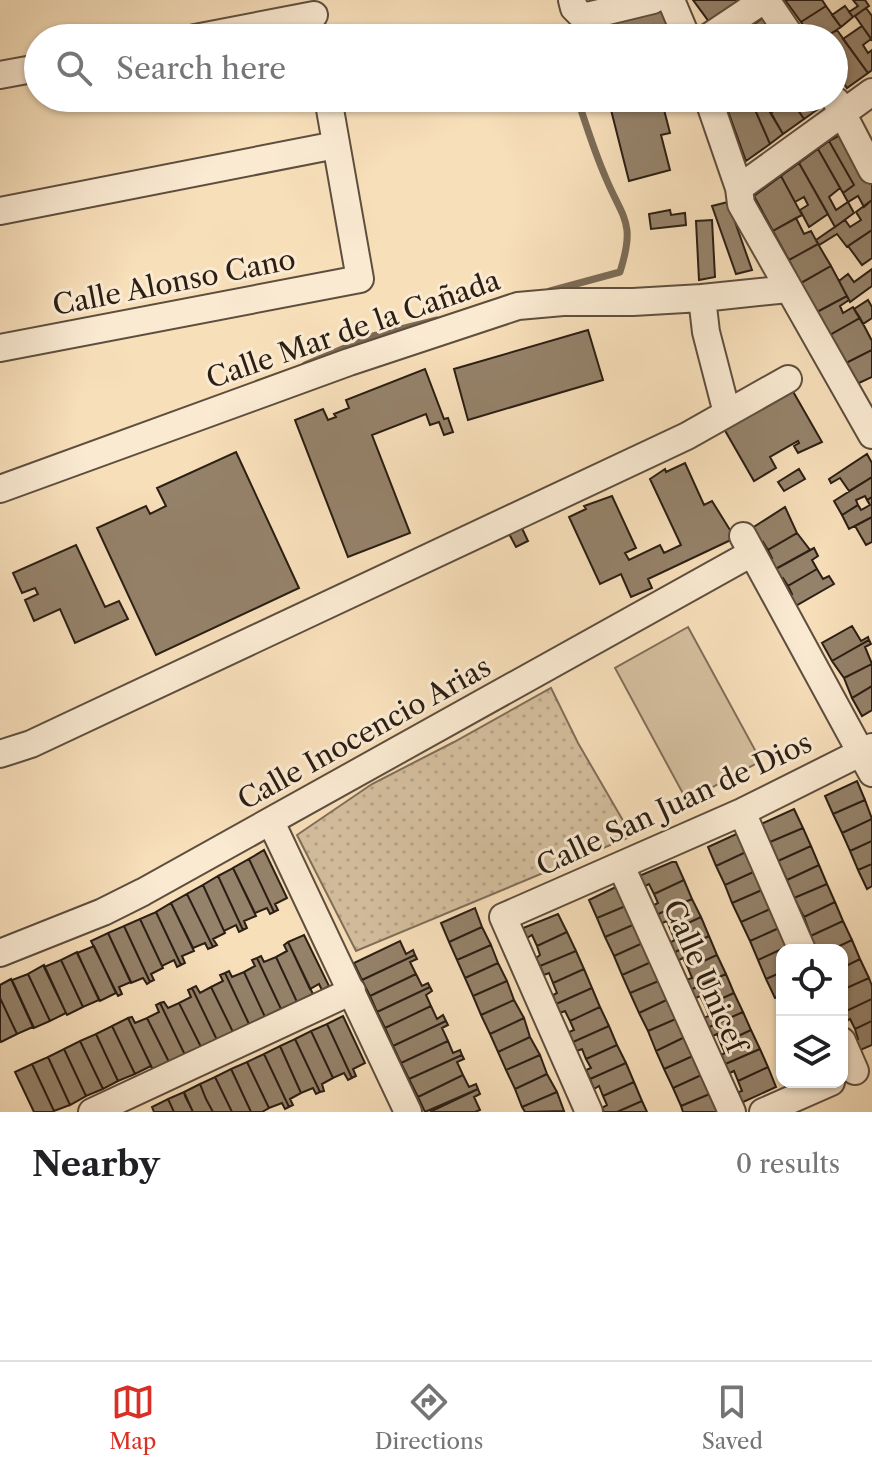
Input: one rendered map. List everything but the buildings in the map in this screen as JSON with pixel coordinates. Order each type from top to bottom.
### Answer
[{"type":"street","points":[[572,0],[574,8],[583,17],[653,0]]},
{"type":"street","points":[[671,0],[681,24]]},
{"type":"street","points":[[728,24],[765,0],[782,24]]},
{"type":"street","points":[[278,24],[314,18]]},
{"type":"street","points":[[0,75],[24,71]]},
{"type":"street","points":[[848,101],[872,92]]},
{"type":"street","points":[[0,211],[336,145],[330,112]]},
{"type":"street","points":[[713,112],[739,188],[741,204],[788,289],[862,397],[872,435]]},
{"type":"street","points":[[739,188],[831,112]]},
{"type":"street","points":[[843,112],[872,170]]},
{"type":"street","name":"Calle Alonso Cano","points":[[0,348],[360,279],[336,145]]},
{"type":"street","name":"Calle Mar de la Cañada","points":[[0,489],[363,356],[518,306],[702,298],[788,289]]},
{"type":"street","points":[[702,298],[706,332],[727,413]]},
{"type":"street","points":[[0,754],[46,737],[687,436],[788,379]]},
{"type":"street","name":"Calle Inocencio Arias","points":[[0,953],[103,912],[271,822],[747,545],[869,757]]},
{"type":"street","name":"Calle San Juan de Dios","points":[[589,1112],[503,917],[869,757]]},
{"type":"street","points":[[742,812],[799,944]]},
{"type":"street","points":[[271,822],[408,1112]]},
{"type":"street","name":"Calle Unicef","points":[[621,866],[732,1112]]},
{"type":"street","points":[[92,1112],[352,991]]},
{"type":"street","points":[[763,1112],[817,1088]]},
{"type":"shaded area","points":[[688,627],[761,761],[687,801],[615,668]]},
{"type":"shaded area","points":[[551,688],[578,743],[632,836],[356,951],[297,835],[372,784]]},
{"type":"waterway","points":[[550,291],[620,272],[625,255],[625,221],[601,167],[582,112]]},
{"type":"waterway","points":[[305,365],[373,336],[437,320]]}]
